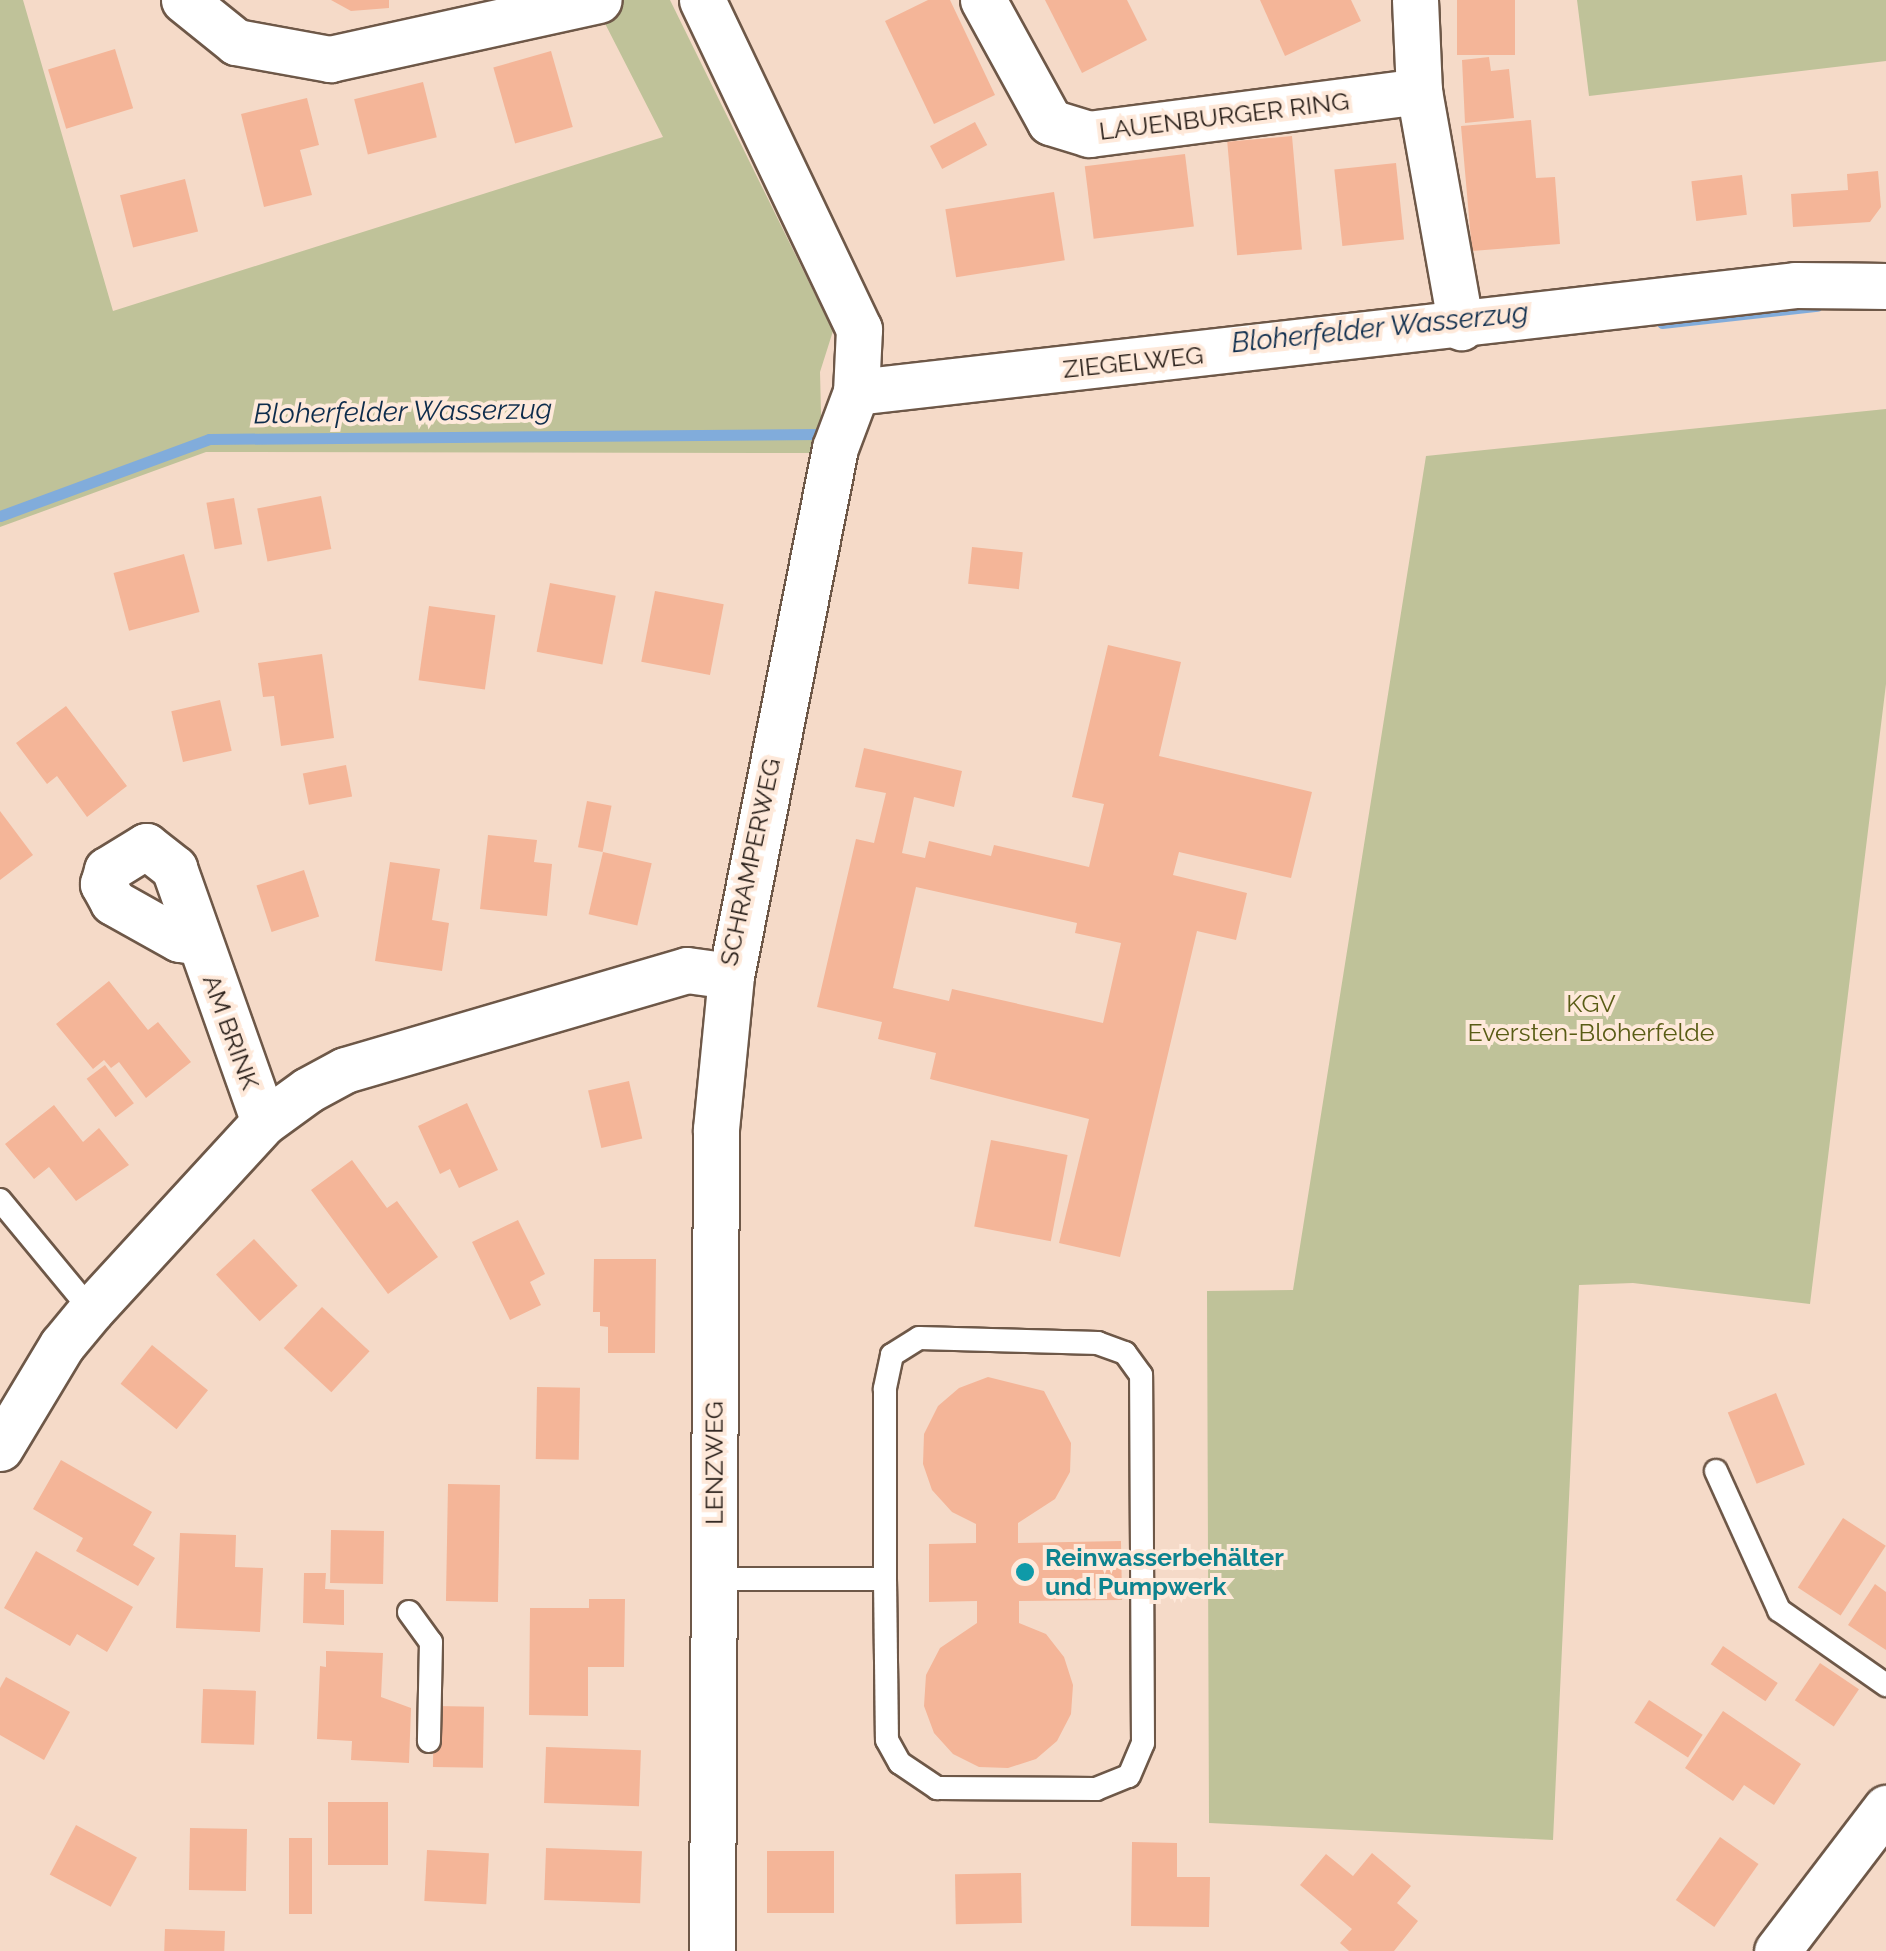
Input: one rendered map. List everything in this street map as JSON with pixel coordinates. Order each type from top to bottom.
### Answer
[{"type":"street","points":[[184,0],[236,42],[330,59],[600,0]]},
{"type":"street","name":"SCHRAMPERWEG","points":[[0,1448],[62,1344],[264,1122],[345,1070],[687,970],[731,976],[835,448],[856,392],[860,329],[702,0]]},
{"type":"street","name":"LAUENBURGER RING","points":[[983,0],[1050,122],[1089,134],[1419,91]]},
{"type":"street","points":[[1415,0],[1419,91],[1461,327]]},
{"type":"street","name":"ZIEGELWEG","points":[[856,392],[1461,327],[1796,285],[1886,286]]},
{"type":"street","name":"AM BRINK","points":[[198,942],[264,1122]]},
{"type":"street","name":"LENZWEG","points":[[712,1951],[716,1129],[731,976]]},
{"type":"street","points":[[1777,1951],[1886,1808]]},
{"type":"lane","points":[[0,1200],[92,1310]]},
{"type":"lane","points":[[919,1338],[1098,1343],[1125,1353],[1141,1375],[1143,1742],[1130,1776],[1096,1789],[937,1788],[900,1763],[886,1740],[886,1579],[885,1388],[892,1356],[919,1338]]},
{"type":"lane","points":[[1716,1472],[1780,1610],[1886,1685]]},
{"type":"lane","points":[[714,1579],[886,1579]]},
{"type":"lane","points":[[409,1612],[431,1642],[429,1741]]},
{"type":"green space","points":[[0,0],[23,0],[113,311],[663,137],[593,0],[670,0],[833,331],[820,372],[822,453],[206,452],[0,527]]},
{"type":"green space","points":[[1577,0],[1886,0],[1886,61],[1589,96]]},
{"type":"green space","name":"KGV Eversten-Bloherfelde","points":[[1886,409],[1886,684],[1810,1304],[1633,1283],[1579,1285],[1553,1840],[1209,1823],[1207,1291],[1293,1290],[1426,456]]},
{"type":"building","points":[[331,0],[389,0],[389,8],[351,11]]},
{"type":"building","points":[[928,0],[950,0],[995,95],[934,124],[885,21]]},
{"type":"building","points":[[1045,0],[1127,0],[1147,40],[1082,73]]},
{"type":"building","points":[[1260,0],[1351,0],[1361,21],[1285,56]]},
{"type":"building","points":[[1457,0],[1515,0],[1515,55],[1457,55]]},
{"type":"building","points":[[115,49],[133,108],[66,129],[48,69]]},
{"type":"building","points":[[551,51],[573,127],[515,143],[493,68]]},
{"type":"building","points":[[1489,57],[1491,71],[1509,69],[1514,118],[1465,123],[1462,60]]},
{"type":"building","points":[[423,82],[437,137],[368,154],[354,99]]},
{"type":"building","points":[[307,98],[319,145],[300,150],[312,195],[264,207],[241,114]]},
{"type":"building","points":[[1531,120],[1536,178],[1555,177],[1560,244],[1472,251],[1461,126]]},
{"type":"building","points":[[975,122],[987,145],[942,169],[930,146]]},
{"type":"building","points":[[1292,136],[1302,250],[1237,255],[1227,142]]},
{"type":"building","points":[[1185,154],[1194,226],[1094,239],[1085,166]]},
{"type":"building","points":[[1396,163],[1404,240],[1342,246],[1334,169]]},
{"type":"building","points":[[1878,171],[1881,207],[1870,222],[1793,227],[1791,194],[1848,190],[1847,174]]},
{"type":"building","points":[[1742,175],[1747,215],[1696,221],[1691,181]]},
{"type":"building","points":[[185,179],[198,231],[133,248],[120,195]]},
{"type":"building","points":[[1054,192],[1065,260],[956,277],[945,209]]},
{"type":"building","points":[[321,496],[331,549],[267,561],[257,508]]},
{"type":"building","points":[[234,498],[242,544],[215,549],[206,503]]},
{"type":"building","points":[[972,547],[1023,552],[1019,589],[968,584]]},
{"type":"building","points":[[184,554],[200,612],[129,631],[113,573]]},
{"type":"building","points":[[550,583],[616,596],[602,664],[537,652]]},
{"type":"building","points":[[655,591],[724,604],[710,675],[641,662]]},
{"type":"building","points":[[429,606],[495,615],[485,690],[419,680]]},
{"type":"building","points":[[1108,645],[1181,662],[1159,756],[1312,792],[1291,878],[1179,852],[1173,875],[1247,893],[1236,940],[1197,931],[1120,1257],[1059,1243],[1089,1119],[930,1079],[936,1053],[878,1039],[882,1022],[817,1007],[856,839],[874,843],[886,793],[855,787],[864,748],[962,771],[954,807],[914,797],[902,853],[925,858],[929,841],[991,856],[994,845],[1089,867],[1104,804],[1072,797]],"holes":[[[916,887],[1077,923],[1075,933],[1121,943],[1103,1023],[952,989],[949,1001],[893,988]]]},
{"type":"building","points":[[322,654],[334,738],[281,746],[274,696],[263,697],[258,663]]},
{"type":"building","points":[[220,700],[232,751],[183,762],[171,711]]},
{"type":"building","points":[[66,706],[127,786],[87,817],[57,776],[47,784],[16,743]]},
{"type":"building","points":[[346,765],[352,796],[309,805],[303,773]]},
{"type":"building","points":[[587,801],[612,806],[603,852],[578,847]]},
{"type":"building","points":[[0,811],[33,855],[0,880]]},
{"type":"building","points":[[488,835],[537,840],[534,862],[552,864],[547,916],[480,909]]},
{"type":"building","points":[[603,852],[652,863],[637,926],[589,914]]},
{"type":"building","points":[[390,862],[440,869],[432,920],[449,923],[442,971],[375,961]]},
{"type":"building","points":[[304,870],[319,917],[272,932],[256,885]]},
{"type":"building","points":[[109,981],[148,1030],[158,1022],[191,1062],[146,1098],[119,1062],[111,1068],[104,1060],[93,1069],[56,1024]]},
{"type":"building","points":[[105,1065],[134,1103],[116,1117],[87,1079]]},
{"type":"building","points":[[629,1081],[642,1138],[601,1148],[588,1090]]},
{"type":"building","points":[[467,1103],[498,1170],[459,1188],[450,1169],[440,1174],[418,1126]]},
{"type":"building","points":[[54,1105],[83,1142],[99,1128],[129,1165],[76,1201],[49,1167],[34,1179],[5,1144]]},
{"type":"building","points":[[991,1140],[1068,1155],[1051,1241],[974,1226]]},
{"type":"building","points":[[352,1160],[387,1208],[397,1201],[438,1257],[388,1294],[311,1190]]},
{"type":"building","points":[[518,1220],[545,1274],[530,1282],[541,1305],[510,1320],[472,1242]]},
{"type":"building","points":[[254,1239],[298,1286],[260,1321],[216,1274]]},
{"type":"building","points":[[594,1259],[656,1259],[655,1353],[608,1353],[608,1327],[600,1326],[600,1312],[593,1312]]},
{"type":"building","points":[[322,1307],[370,1351],[331,1392],[284,1348]]},
{"type":"building","points":[[152,1345],[208,1390],[176,1429],[121,1384]]},
{"type":"building","name":"Reinwasserbehälter und Pumpwerk","points":[[988,1377],[1044,1391],[1071,1443],[1070,1472],[1055,1499],[1018,1523],[1018,1543],[1121,1541],[1122,1600],[1019,1601],[1019,1623],[1046,1634],[1064,1657],[1073,1685],[1071,1714],[1057,1741],[1036,1759],[1008,1768],[979,1767],[953,1754],[934,1733],[924,1706],[926,1675],[940,1648],[977,1623],[977,1601],[929,1602],[929,1544],[976,1543],[976,1524],[952,1512],[932,1490],[923,1464],[924,1434],[938,1406],[959,1388]]},
{"type":"building","points":[[537,1387],[580,1388],[579,1460],[536,1459]]},
{"type":"building","points":[[1776,1393],[1805,1464],[1757,1484],[1728,1412]]},
{"type":"building","points":[[61,1460],[152,1512],[133,1545],[155,1558],[138,1586],[76,1551],[83,1538],[33,1509]]},
{"type":"building","points":[[448,1484],[500,1485],[498,1602],[446,1601]]},
{"type":"building","points":[[1843,1518],[1886,1546],[1841,1615],[1798,1588]]},
{"type":"building","points":[[331,1530],[384,1531],[383,1584],[330,1583]]},
{"type":"building","points":[[180,1533],[236,1535],[235,1567],[263,1568],[260,1632],[176,1628]]},
{"type":"building","points":[[36,1551],[133,1607],[107,1652],[77,1634],[70,1646],[4,1608]]},
{"type":"building","points":[[304,1573],[326,1573],[325,1589],[344,1590],[344,1625],[303,1623]]},
{"type":"building","points":[[1875,1584],[1886,1592],[1886,1650],[1848,1625]]},
{"type":"building","points":[[589,1599],[625,1599],[624,1667],[588,1667],[588,1716],[529,1715],[530,1608],[589,1608]]},
{"type":"building","points":[[1723,1646],[1778,1683],[1765,1701],[1711,1664]]},
{"type":"building","points":[[326,1651],[383,1653],[381,1697],[411,1708],[409,1763],[351,1760],[352,1741],[317,1739],[320,1666],[326,1667]]},
{"type":"building","points":[[1820,1663],[1859,1689],[1834,1727],[1795,1700]]},
{"type":"building","points":[[6,1677],[70,1712],[44,1760],[0,1735],[0,1688]]},
{"type":"building","points":[[203,1689],[256,1691],[254,1745],[201,1743]]},
{"type":"building","points":[[1649,1700],[1703,1735],[1688,1758],[1634,1723]]},
{"type":"building","points":[[434,1706],[484,1707],[483,1768],[433,1767]]},
{"type":"building","points":[[1723,1711],[1801,1764],[1774,1805],[1744,1785],[1733,1801],[1685,1768]]},
{"type":"building","points":[[546,1747],[641,1750],[639,1806],[544,1803]]},
{"type":"building","points":[[328,1802],[388,1802],[388,1865],[328,1865]]},
{"type":"building","points":[[76,1825],[137,1857],[111,1907],[50,1874]]},
{"type":"building","points":[[190,1828],[247,1829],[246,1891],[189,1890]]},
{"type":"building","points":[[1720,1837],[1759,1864],[1714,1927],[1676,1900]]},
{"type":"building","points":[[289,1838],[312,1838],[312,1914],[289,1914]]},
{"type":"building","points":[[1132,1842],[1177,1843],[1177,1877],[1210,1877],[1209,1927],[1131,1926]]},
{"type":"building","points":[[546,1848],[642,1851],[640,1903],[544,1900]]},
{"type":"building","points":[[427,1850],[489,1853],[486,1904],[424,1901]]},
{"type":"building","points":[[767,1851],[834,1851],[834,1913],[767,1913]]},
{"type":"building","points":[[1372,1853],[1411,1886],[1397,1903],[1418,1921],[1394,1951],[1349,1951],[1340,1943],[1352,1929],[1300,1885],[1326,1854],[1353,1876]]},
{"type":"building","points":[[1021,1873],[1022,1923],[956,1924],[955,1874]]},
{"type":"building","points":[[165,1929],[225,1931],[224,1951],[164,1951]]},
{"type":"waterway","name":"Bloherfelder Wasserzug","points":[[1662,323],[1817,306]]},
{"type":"waterway","name":"Bloherfelder Wasserzug","points":[[0,516],[209,439],[820,434]]},
{"type":"place","name":"Reinwasserbehälter und Pumpwerk","points":[[1025,1572]]}]
